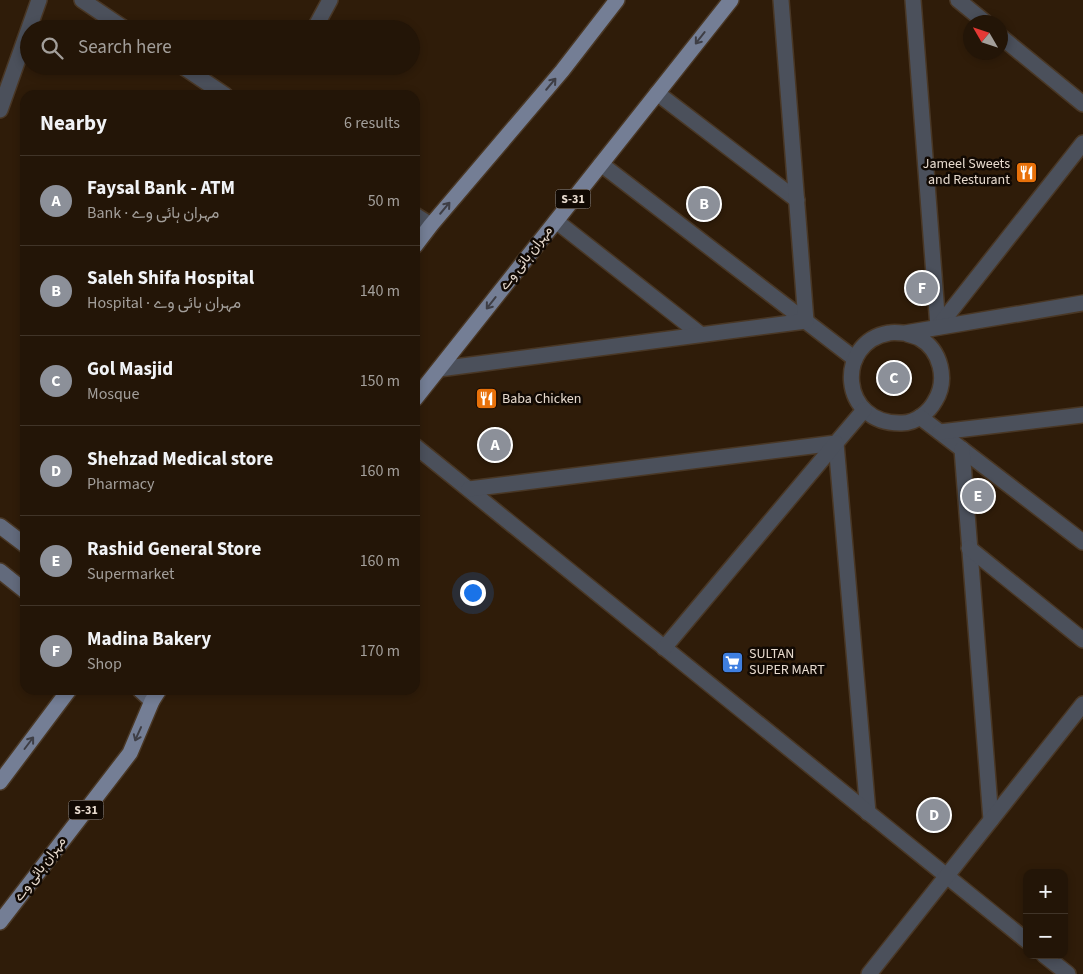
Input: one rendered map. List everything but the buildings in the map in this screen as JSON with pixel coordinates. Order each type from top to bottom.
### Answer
[{"type":"main road","points":[[420,239],[562,71],[618,0]]},
{"type":"main road","name":"مہران ہائی وے","points":[[420,393],[731,0]]},
{"type":"main road","points":[[0,782],[64,695]]},
{"type":"main road","name":"مہران ہائی وے","points":[[0,922],[130,752],[155,696]]},
{"type":"street","points":[[31,20],[38,0]]},
{"type":"street","points":[[82,0],[112,20]]},
{"type":"street","points":[[319,20],[330,0]]},
{"type":"street","points":[[782,0],[806,321]]},
{"type":"street","points":[[913,0],[938,328]]},
{"type":"street","points":[[958,0],[976,15]]},
{"type":"street","points":[[1008,43],[1083,104]]},
{"type":"street","points":[[0,110],[20,52]]},
{"type":"street","points":[[195,75],[218,90]]},
{"type":"street","points":[[657,93],[797,200]]},
{"type":"street","points":[[938,328],[1083,143]]},
{"type":"street","points":[[601,164],[856,359]]},
{"type":"street","points":[[420,218],[431,225]]},
{"type":"street","points":[[556,221],[700,334]]},
{"type":"street","points":[[905,333],[920,338],[932,348],[939,362],[942,377],[940,393],[932,407],[920,417],[906,423],[890,423],[875,418],[864,410],[856,399],[852,386],[852,372],[856,359],[863,347],[874,338],[889,333],[905,333],[1083,304]]},
{"type":"street","points":[[439,369],[806,321]]},
{"type":"street","points":[[664,648],[864,410]]},
{"type":"street","points":[[940,432],[1077,416],[1083,426]]},
{"type":"street","points":[[920,417],[1083,542]]},
{"type":"street","points":[[469,489],[836,443]]},
{"type":"street","points":[[836,443],[868,813]]},
{"type":"street","points":[[962,449],[991,820]]},
{"type":"street","points":[[420,450],[1023,938]]},
{"type":"street","points":[[0,526],[20,541]]},
{"type":"street","points":[[970,548],[1083,640]]},
{"type":"street","points":[[0,571],[20,587]]},
{"type":"street","points":[[869,974],[1083,704]]},
{"type":"street","points":[[1049,959],[1068,974]]},
{"type":"place","name":"Jameel Sweets and Resturant","points":[[1026,172]]},
{"type":"place","name":"Saleh Shifa Hospital","points":[[704,204]]},
{"type":"place","name":"Madina Bakery","points":[[922,288]]},
{"type":"place","name":"Gol Masjid","points":[[894,378]]},
{"type":"place","name":"Baba Chicken","points":[[486,399]]},
{"type":"place","name":"Faysal Bank - ATM","points":[[495,445]]},
{"type":"place","name":"Rashid General Store","points":[[978,496]]},
{"type":"place","name":"SULTAN SUPER MART","points":[[733,662]]},
{"type":"place","name":"Shehzad Medical store","points":[[934,815]]}]
